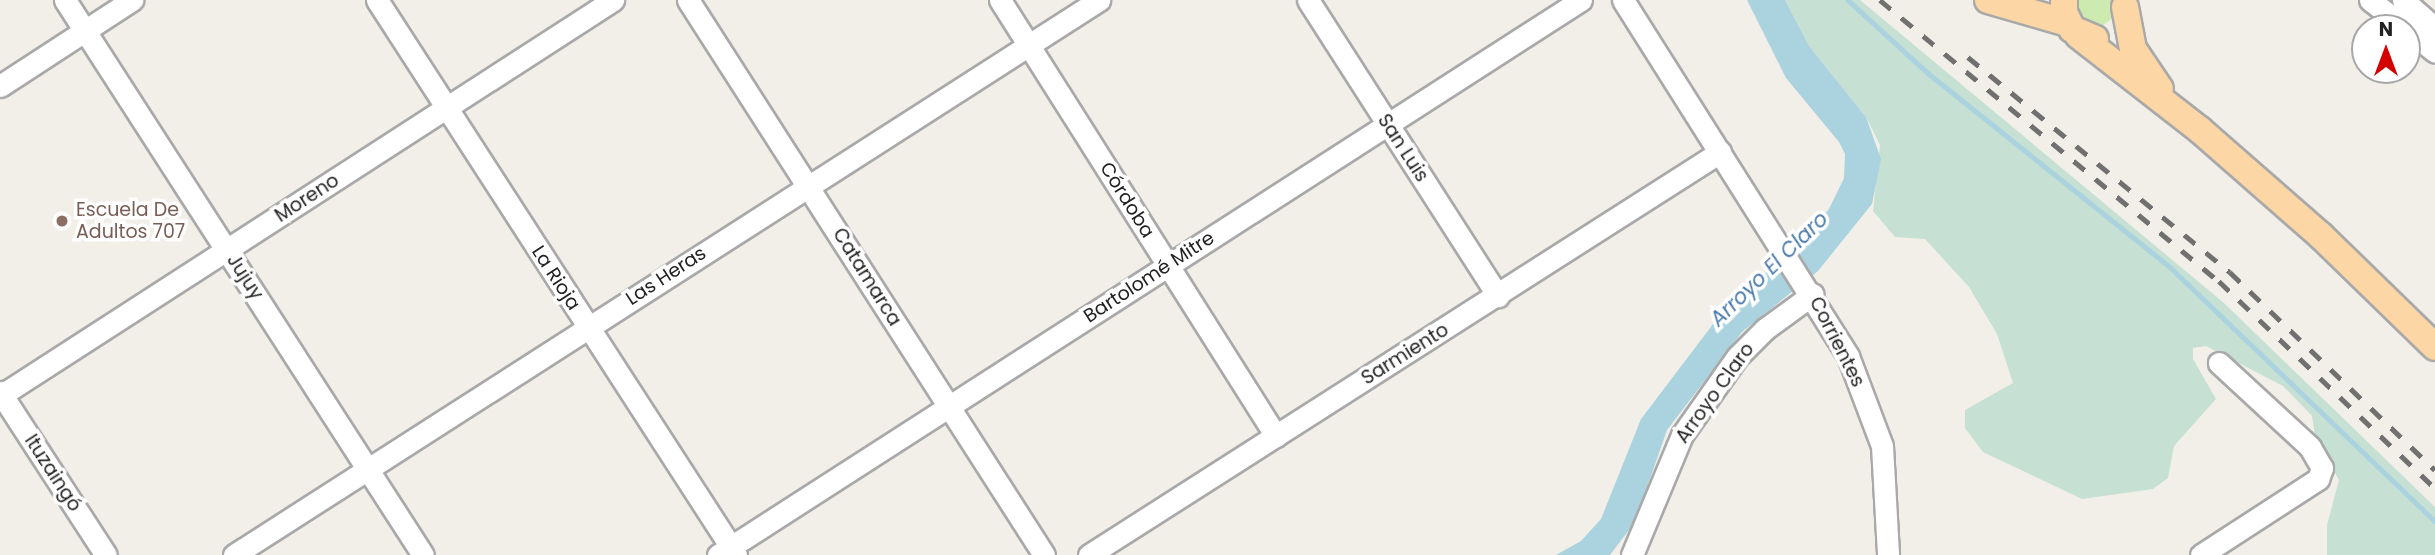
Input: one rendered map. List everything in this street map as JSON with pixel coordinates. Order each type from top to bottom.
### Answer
[{"type":"main road","points":[[1994,2],[2038,7],[2067,14],[2106,37],[2120,25],[2125,4]]},
{"type":"main road","points":[[2125,4],[2129,38],[2141,63],[2200,130]]},
{"type":"main road","points":[[2067,14],[2320,236],[2435,347]]},
{"type":"street","name":"Jujuy","points":[[65,0],[423,555]]},
{"type":"street","points":[[0,86],[132,0]]},
{"type":"street","name":"La Rioja","points":[[377,0],[588,327],[728,552]]},
{"type":"street","name":"Moreno","points":[[1,394],[612,0]]},
{"type":"street","name":"Catamarca","points":[[688,0],[1044,555]]},
{"type":"street","name":"Córdoba","points":[[1000,0],[1276,436]]},
{"type":"street","name":"Las Heras","points":[[234,555],[369,471],[808,184],[1099,0]]},
{"type":"street","name":"San Luis","points":[[1308,0],[1497,296]]},
{"type":"street","name":"Bartolomé Mitre","points":[[728,552],[1168,264],[1581,0]]},
{"type":"street","name":"Corrientes","points":[[1623,0],[1810,290],[1848,356],[1882,446],[1888,495],[1888,555]]},
{"type":"street","points":[[2370,0],[2387,14]]},
{"type":"street","points":[[2403,0],[2435,28]]},
{"type":"street","points":[[2421,41],[2435,52]]},
{"type":"street","name":"Sarmiento","points":[[1089,555],[1720,152]]},
{"type":"street","name":"Arroyo Claro","points":[[1632,555],[1682,435],[1737,357],[1810,290]]},
{"type":"street","points":[[2201,555],[2318,479],[2322,468],[2311,447],[2219,363]]},
{"type":"street","name":"Ituzaingó","points":[[1,394],[106,555]]},
{"type":"green space","points":[[1785,0],[1860,0],[2224,303],[2435,507],[2435,555],[2327,555],[2327,525],[2339,480],[2315,436],[2312,416],[2283,386],[2206,346],[2193,348],[2193,359],[2216,399],[2174,446],[2168,478],[2153,489],[2082,499],[1983,452],[1965,428],[1965,410],[2013,383],[1997,334],[1969,287],[1925,239],[1895,237],[1873,211],[1880,145],[1866,117],[1809,46]]},
{"type":"green space","points":[[2076,0],[2117,0],[2116,15],[2100,28],[2085,25],[2076,14]]},
{"type":"water","name":"Arroyo El Claro","points":[[1747,0],[1785,0],[1809,46],[1866,117],[1881,159],[1872,204],[1818,271],[1742,332],[1667,430],[1635,522],[1610,555],[1556,555],[1581,541],[1601,519],[1641,419],[1723,311],[1798,244],[1829,209],[1844,178],[1845,154],[1839,142],[1786,78]]},
{"type":"waterway","points":[[1848,0],[1928,73],[2170,267],[2435,521]]},
{"type":"railway","points":[[1880,0],[2219,281],[2435,488]]},
{"type":"railway","points":[[1968,57],[2230,272],[2435,470]]},
{"type":"place","name":"Escuela De Adultos 707","points":[[62,221]]}]
